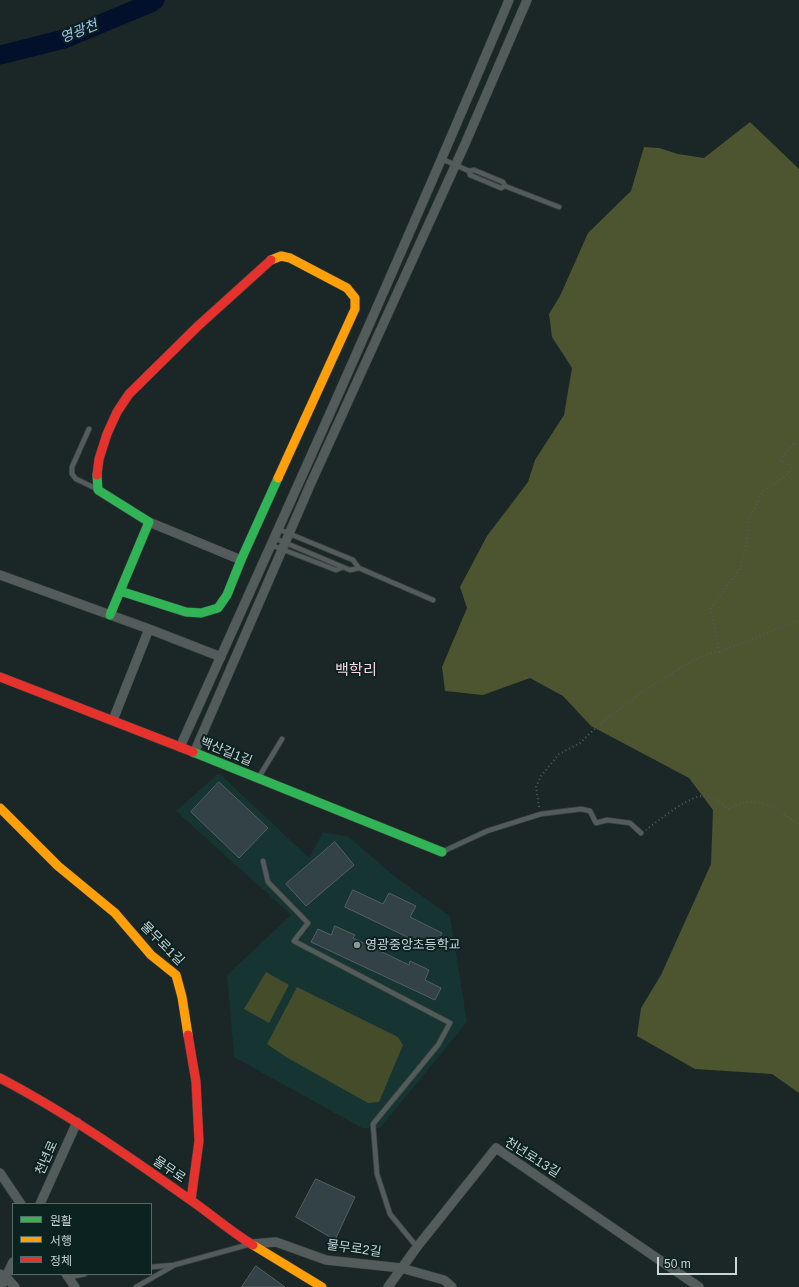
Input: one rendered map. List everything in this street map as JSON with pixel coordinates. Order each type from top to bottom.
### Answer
[{"type":"street","points":[[180,747],[275,537],[442,159],[509,0]]},
{"type":"street","points":[[194,753],[311,483],[455,165],[527,0]]},
{"type":"street","points":[[120,591],[186,612],[201,613],[218,608],[227,596],[241,560],[355,310],[355,298],[347,288],[290,258],[281,256],[270,260],[198,326],[129,394],[117,412],[107,434],[99,459],[97,475],[98,490],[149,522],[241,560]]},
{"type":"street","points":[[110,615],[149,522]]},
{"type":"street","points":[[0,575],[149,628],[221,657]]},
{"type":"street","points":[[113,720],[149,628]]},
{"type":"street","name":"백산길1길","points":[[0,677],[113,720],[442,852]]},
{"type":"street","name":"물무로1길","points":[[0,808],[58,866],[115,914],[151,955],[176,975],[182,997],[196,1082],[200,1141],[191,1200]]},
{"type":"street","name":"물무로","points":[[0,1078],[38,1098],[77,1122],[191,1200],[251,1244],[322,1287]]},
{"type":"street","name":"천년로","points":[[40,1203],[77,1122]]},
{"type":"street","name":"천년로13길","points":[[388,1287],[417,1247],[496,1148],[699,1287]]},
{"type":"street","points":[[0,1173],[20,1203]]},
{"type":"street","name":"물무로2길","points":[[251,1244],[276,1242],[326,1260],[402,1268],[444,1280],[452,1287]]},
{"type":"street","points":[[2,1287],[3,1275],[12,1263]]},
{"type":"street","points":[[3,1275],[15,1287]]},
{"type":"street","points":[[68,1276],[75,1287]]},
{"type":"lane","points":[[442,159],[469,171],[470,175],[501,188],[505,186],[559,207]]},
{"type":"lane","points":[[89,429],[72,467],[72,474],[76,479],[98,490]]},
{"type":"lane","points":[[275,537],[350,570],[359,568]]},
{"type":"lane","points":[[275,537],[336,570],[343,567]]},
{"type":"lane","points":[[275,537],[286,542],[353,560],[359,568],[433,600]]},
{"type":"lane","points":[[259,779],[282,739]]},
{"type":"lane","points":[[442,852],[487,831],[541,814],[582,809],[590,811],[596,824],[607,820],[630,822],[641,833]]},
{"type":"lane","points":[[263,861],[268,882],[308,923],[294,941],[450,1023],[438,1045],[373,1124],[377,1174],[390,1214],[417,1247]]},
{"type":"lane","points":[[152,1267],[174,1265],[251,1244]]},
{"type":"lane","points":[[136,1287],[174,1265]]},
{"type":"path","points":[[719,652],[711,608],[739,570],[746,549],[749,518],[764,490],[786,476],[792,468],[790,465],[780,461],[794,443],[799,444]]},
{"type":"path","points":[[541,814],[536,787],[541,776],[559,754],[580,743],[601,723],[642,692],[689,663],[708,654],[719,652],[799,620]]},
{"type":"path","points":[[641,833],[688,800],[703,796],[720,801],[729,810],[744,802],[764,803],[779,810],[799,825]]},
{"type":"shaded area","name":"영광중앙초등학교","points":[[219,773],[309,858],[323,832],[349,837],[394,876],[450,916],[467,1022],[380,1128],[362,1128],[234,1057],[227,975],[291,915],[176,811]]},
{"type":"green space","points":[[750,122],[799,169],[799,1093],[772,1074],[695,1069],[637,1036],[641,1008],[661,975],[711,864],[713,810],[689,778],[591,726],[563,696],[530,678],[483,695],[445,691],[442,667],[467,608],[460,587],[487,536],[528,482],[535,460],[564,415],[572,368],[552,337],[549,314],[560,296],[588,233],[631,191],[644,147],[659,148],[678,154],[704,158]]},
{"type":"green space","points":[[266,972],[289,985],[269,1023],[244,1009]]},
{"type":"green space","points":[[297,987],[398,1037],[403,1045],[379,1102],[368,1103],[286,1057],[267,1044]]},
{"type":"building","points":[[219,782],[268,828],[239,858],[191,812]]},
{"type":"building","points":[[335,842],[354,865],[306,906],[286,884]]},
{"type":"building","points":[[353,890],[383,904],[389,893],[416,906],[410,917],[442,933],[434,950],[345,907]]},
{"type":"building","points":[[335,926],[355,935],[353,938],[409,965],[410,961],[429,970],[425,980],[441,988],[435,1000],[311,942],[318,929],[331,935]]},
{"type":"building","points":[[316,1179],[355,1197],[335,1240],[296,1217]]},
{"type":"building","points":[[256,1266],[285,1287],[242,1287]]},
{"type":"waterway","name":"영광천","points":[[0,55],[64,39],[155,0]]},
{"type":"traffic: fast","points":[[97,475],[98,490],[149,522],[110,615]]},
{"type":"traffic: fast","points":[[120,591],[186,612],[201,613],[218,608],[227,595],[278,478]]},
{"type":"traffic: fast","points":[[193,752],[442,852]]},
{"type":"traffic: slow","points":[[271,260],[281,256],[290,258],[347,288],[355,298],[355,309],[278,478]]},
{"type":"traffic: slow","points":[[0,808],[58,866],[115,913],[151,955],[176,975],[182,997],[188,1035]]},
{"type":"traffic: slow","points":[[253,1245],[322,1287]]},
{"type":"traffic: jam","points":[[97,475],[99,459],[107,434],[117,412],[129,394],[198,326],[271,260]]},
{"type":"traffic: jam","points":[[0,677],[193,752]]},
{"type":"traffic: jam","points":[[188,1035],[196,1082],[199,1141],[191,1200]]},
{"type":"traffic: jam","points":[[0,1078],[25,1091],[120,1151],[253,1245]]},
{"type":"place","name":"영광중앙초등학교","points":[[357,945]]},
{"type":"district","name":"백학리","points":[[356,671]]}]
